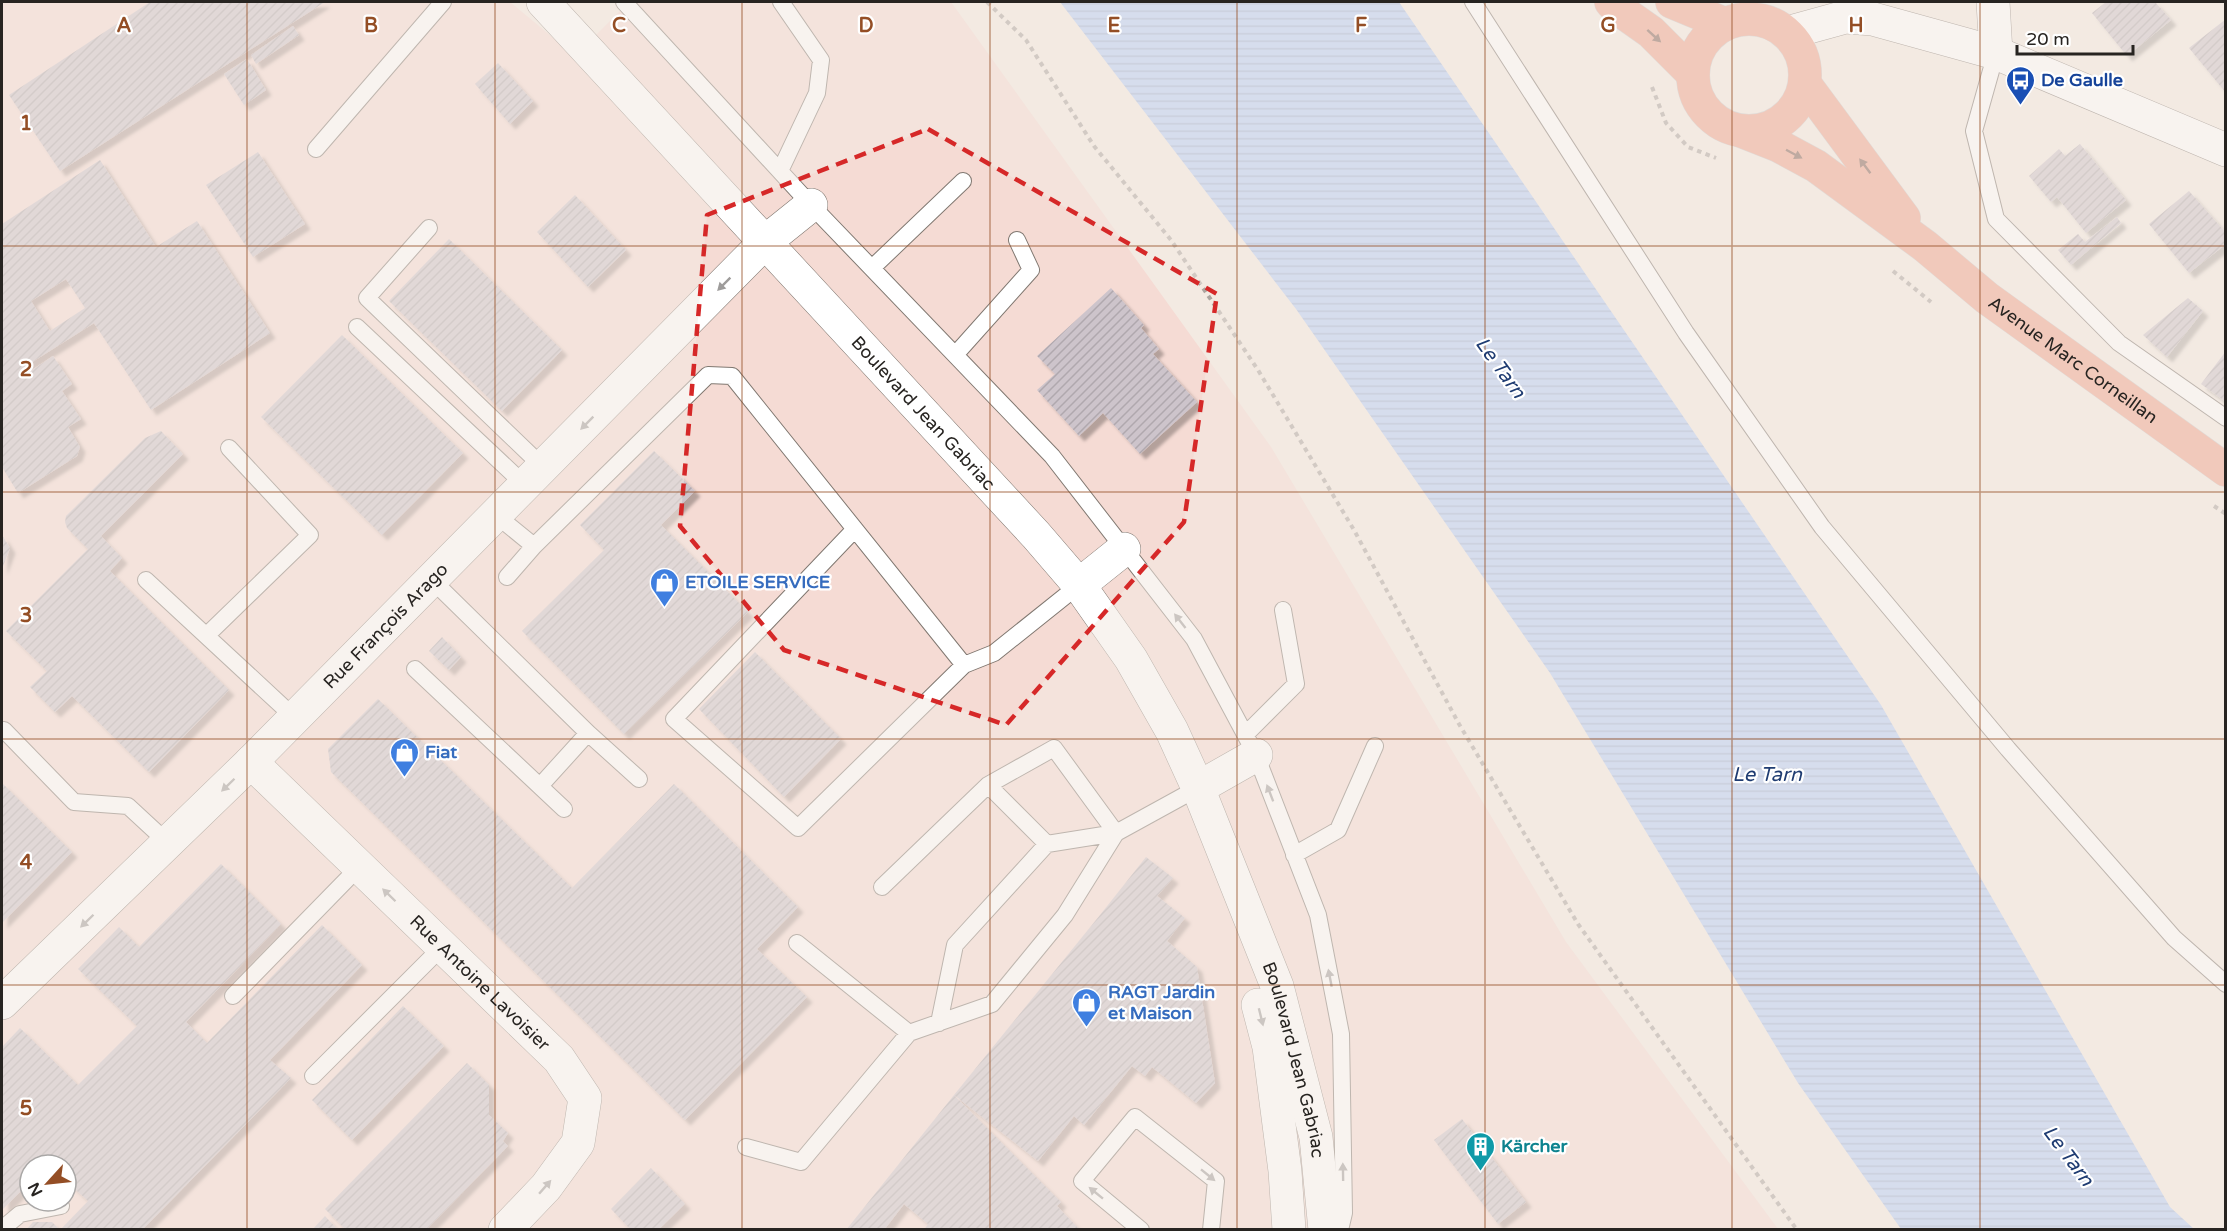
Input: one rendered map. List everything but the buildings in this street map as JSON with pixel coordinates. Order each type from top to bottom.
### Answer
[{"type":"main road","points":[[1611,2],[1651,32],[1693,74]]},
{"type":"main road","points":[[1672,2],[1725,24]]},
{"type":"main road","points":[[1757,19],[1773,24],[1787,33],[1799,48],[1805,65],[1805,84],[1800,100],[1789,115],[1775,125],[1759,131],[1741,131],[1725,126],[1712,117],[1702,105],[1695,90],[1693,74],[1696,59],[1702,45],[1712,33],[1725,24],[1757,19]]},
{"type":"main road","name":"Avenue Marc Corneillan","points":[[1805,84],[1924,246]]},
{"type":"main road","name":"Avenue Marc Corneillan","points":[[1741,131],[1779,146],[1816,166],[1924,246],[1987,298],[2226,470]]},
{"type":"street","name":"Boulevard Jean Gabriac","points":[[543,2],[1036,535],[1079,585],[1131,659],[1172,730],[1198,788],[1277,986],[1313,1126],[1325,1211],[1325,1230]]},
{"type":"street","points":[[1993,2],[1996,53]]},
{"type":"street","points":[[1787,33],[1845,17],[1873,19],[1996,53],[2226,150]]},
{"type":"street","points":[[765,242],[811,205]]},
{"type":"street","name":"Rue François Arago","points":[[2,1003],[251,762],[765,242]]},
{"type":"street","points":[[1079,585],[1124,549]]},
{"type":"street","points":[[1198,788],[1250,745]]},
{"type":"street","name":"Rue Antoine Lavoisier","points":[[251,762],[559,1059],[585,1098],[578,1143],[546,1187],[505,1230]]},
{"type":"street","name":"Boulevard Jean Gabriac","points":[[1242,897],[1249,969],[1269,1047],[1285,1171],[1289,1227]]},
{"type":"lane","points":[[316,148],[442,2]]},
{"type":"lane","points":[[624,2],[811,205],[1052,456],[1194,639],[1250,745],[1318,915],[1341,1034],[1344,1213],[1340,1230]]},
{"type":"lane","points":[[780,171],[818,93],[821,60],[782,2]]},
{"type":"lane","points":[[1473,2],[1686,333],[1822,527],[2008,749],[2166,929],[2226,984]]},
{"type":"lane","points":[[1996,53],[1974,131],[1996,219],[2119,343],[2226,418]]},
{"type":"lane","points":[[872,268],[963,181]]},
{"type":"lane","points":[[429,228],[367,298],[534,476]]},
{"type":"lane","points":[[955,355],[1031,270],[1017,240]]},
{"type":"lane","points":[[357,327],[534,476]]},
{"type":"lane","points":[[507,577],[534,546],[708,375],[732,376],[964,665]]},
{"type":"lane","points":[[207,635],[310,535],[229,448]]},
{"type":"lane","points":[[496,515],[534,546]]},
{"type":"lane","points":[[855,529],[675,719],[798,828],[964,665],[994,653],[1079,585]]},
{"type":"lane","points":[[146,580],[295,718]]},
{"type":"lane","points":[[432,580],[588,733],[639,779]]},
{"type":"lane","points":[[1250,745],[1296,684],[1283,610]]},
{"type":"lane","points":[[415,669],[564,809]]},
{"type":"lane","points":[[4,730],[74,802],[128,806],[168,843]]},
{"type":"lane","points":[[540,786],[588,733]]},
{"type":"lane","points":[[1294,855],[1338,830],[1375,746]]},
{"type":"lane","points":[[882,887],[988,785],[1054,748],[1116,833]]},
{"type":"lane","points":[[988,785],[1047,844]]},
{"type":"lane","points":[[939,1023],[955,945],[1047,844],[1116,833],[1198,788]]},
{"type":"lane","points":[[746,1147],[801,1162],[909,1033],[992,1004],[1065,915],[1116,833]]},
{"type":"lane","points":[[233,996],[359,867]]},
{"type":"lane","points":[[797,943],[909,1033]]},
{"type":"lane","points":[[313,1076],[443,946]]},
{"type":"lane","points":[[1141,1230],[1082,1182],[1135,1117],[1216,1181],[1211,1230]]},
{"type":"lane","points":[[2,1229],[20,1214],[25,1213]]},
{"type":"path","points":[[987,2],[1026,40],[1094,146],[1171,240],[1258,370],[1354,530],[1459,724],[1578,924],[1797,1230]]},
{"type":"highlighted area","points":[[928,129],[1217,294],[1184,522],[1006,725],[784,650],[680,526],[707,215]]},
{"type":"shaded area","points":[[2,2],[510,2],[575,56],[629,2],[951,2],[1271,447],[1566,942],[1778,1229],[2,1230]]},
{"type":"water","name":"Le Tarn","points":[[1060,2],[1399,2],[1881,705],[2170,1207],[2194,1229],[1901,1229],[1798,1083],[1550,673],[1296,309]]},
{"type":"place","name":"De Gaulle","points":[[2020,106]]},
{"type":"place","name":"ETOILE SERVICE","points":[[664,608]]},
{"type":"place","name":"Fiat","points":[[404,778]]},
{"type":"place","name":"RAGT Jardin et Maison","points":[[1087,1028]]},
{"type":"place","name":"Kärcher","points":[[1480,1172]]}]
